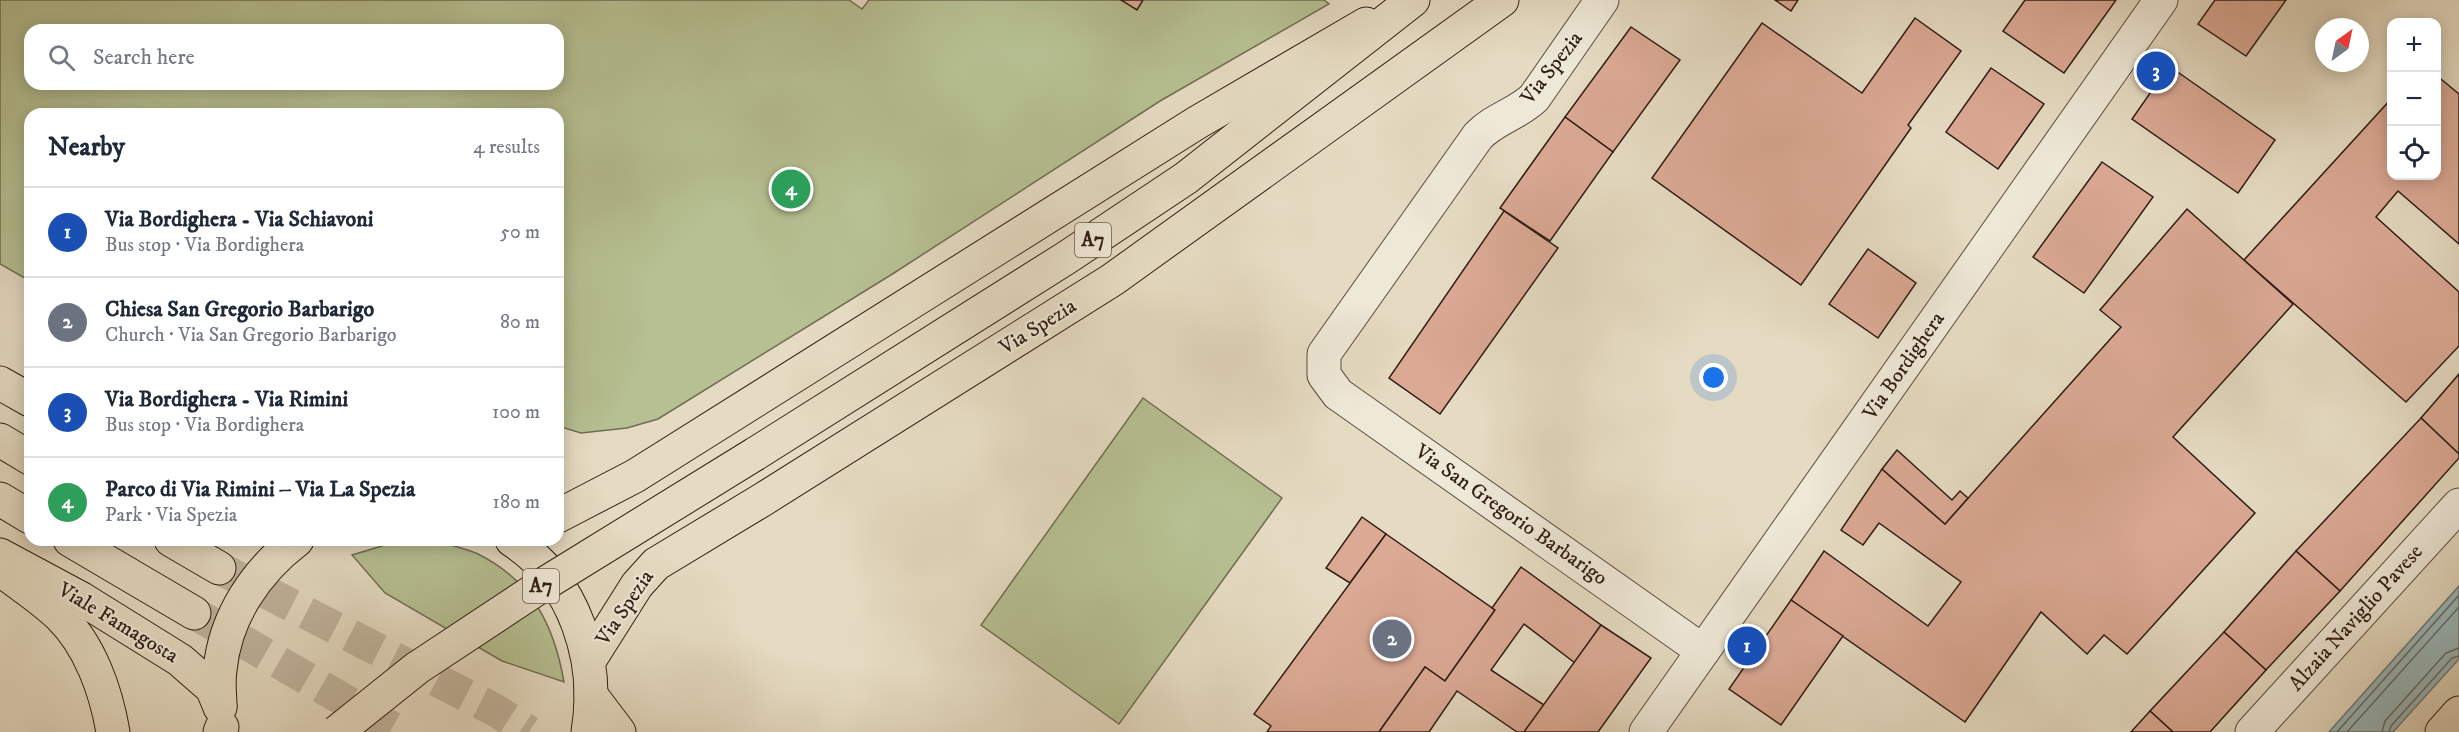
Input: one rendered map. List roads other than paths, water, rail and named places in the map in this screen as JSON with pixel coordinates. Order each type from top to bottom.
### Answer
[{"type":"main road","points":[[564,513],[636,476],[1198,122],[1403,0]]},
{"type":"main road","name":"A7","points":[[337,732],[417,668],[551,580],[1066,258],[1186,178],[1413,0]]},
{"type":"main road","name":"Via Spezia","points":[[589,661],[637,585],[656,564],[1112,280],[1502,0]]},
{"type":"main road","points":[[0,383],[24,397]]},
{"type":"main road","points":[[0,440],[24,454]]},
{"type":"main road","points":[[0,499],[24,513]]},
{"type":"main road","points":[[80,546],[195,614]]},
{"type":"main road","points":[[181,546],[219,568]]},
{"type":"main road","points":[[221,724],[219,671],[223,648],[240,605],[266,567],[290,546]]},
{"type":"main road","points":[[519,546],[536,560],[565,596],[580,628],[589,661],[591,695],[588,732]]},
{"type":"main road","name":"Viale Famagosta","points":[[0,555],[82,599],[187,665],[212,688],[221,724]]},
{"type":"main road","points":[[0,569],[60,616],[79,642],[101,682],[113,732]]},
{"type":"main road","points":[[591,695],[619,732]]},
{"type":"main road","points":[[2442,732],[2459,714]]},
{"type":"street","name":"Via Bordighera","points":[[1646,732],[2161,0]]},
{"type":"street","name":"Via Spezia","points":[[1324,375],[1324,354],[1478,136],[1488,126],[1524,107],[1534,98],[1588,5]]},
{"type":"street","name":"Via San Gregorio Barbarigo","points":[[1324,375],[1338,394],[1703,651]]},
{"type":"street","name":"Alzaia Naviglio Pavese","points":[[2252,732],[2459,505]]},
{"type":"water","points":[[2459,586],[2459,659],[2393,732],[2329,732]]},
{"type":"tunnel","points":[[219,568],[495,710],[529,732]]},
{"type":"tunnel","points":[[194,613],[399,732]]},
{"type":"place","name":"Via Bordighera - Via Rimini","points":[[2156,71]]},
{"type":"place","name":"Parco di Via Rimini – Via La Spezia","points":[[791,189]]},
{"type":"place","name":"Chiesa San Gregorio Barbarigo","points":[[1392,639]]},
{"type":"place","name":"Via Bordighera - Via Schiavoni","points":[[1747,646]]}]
